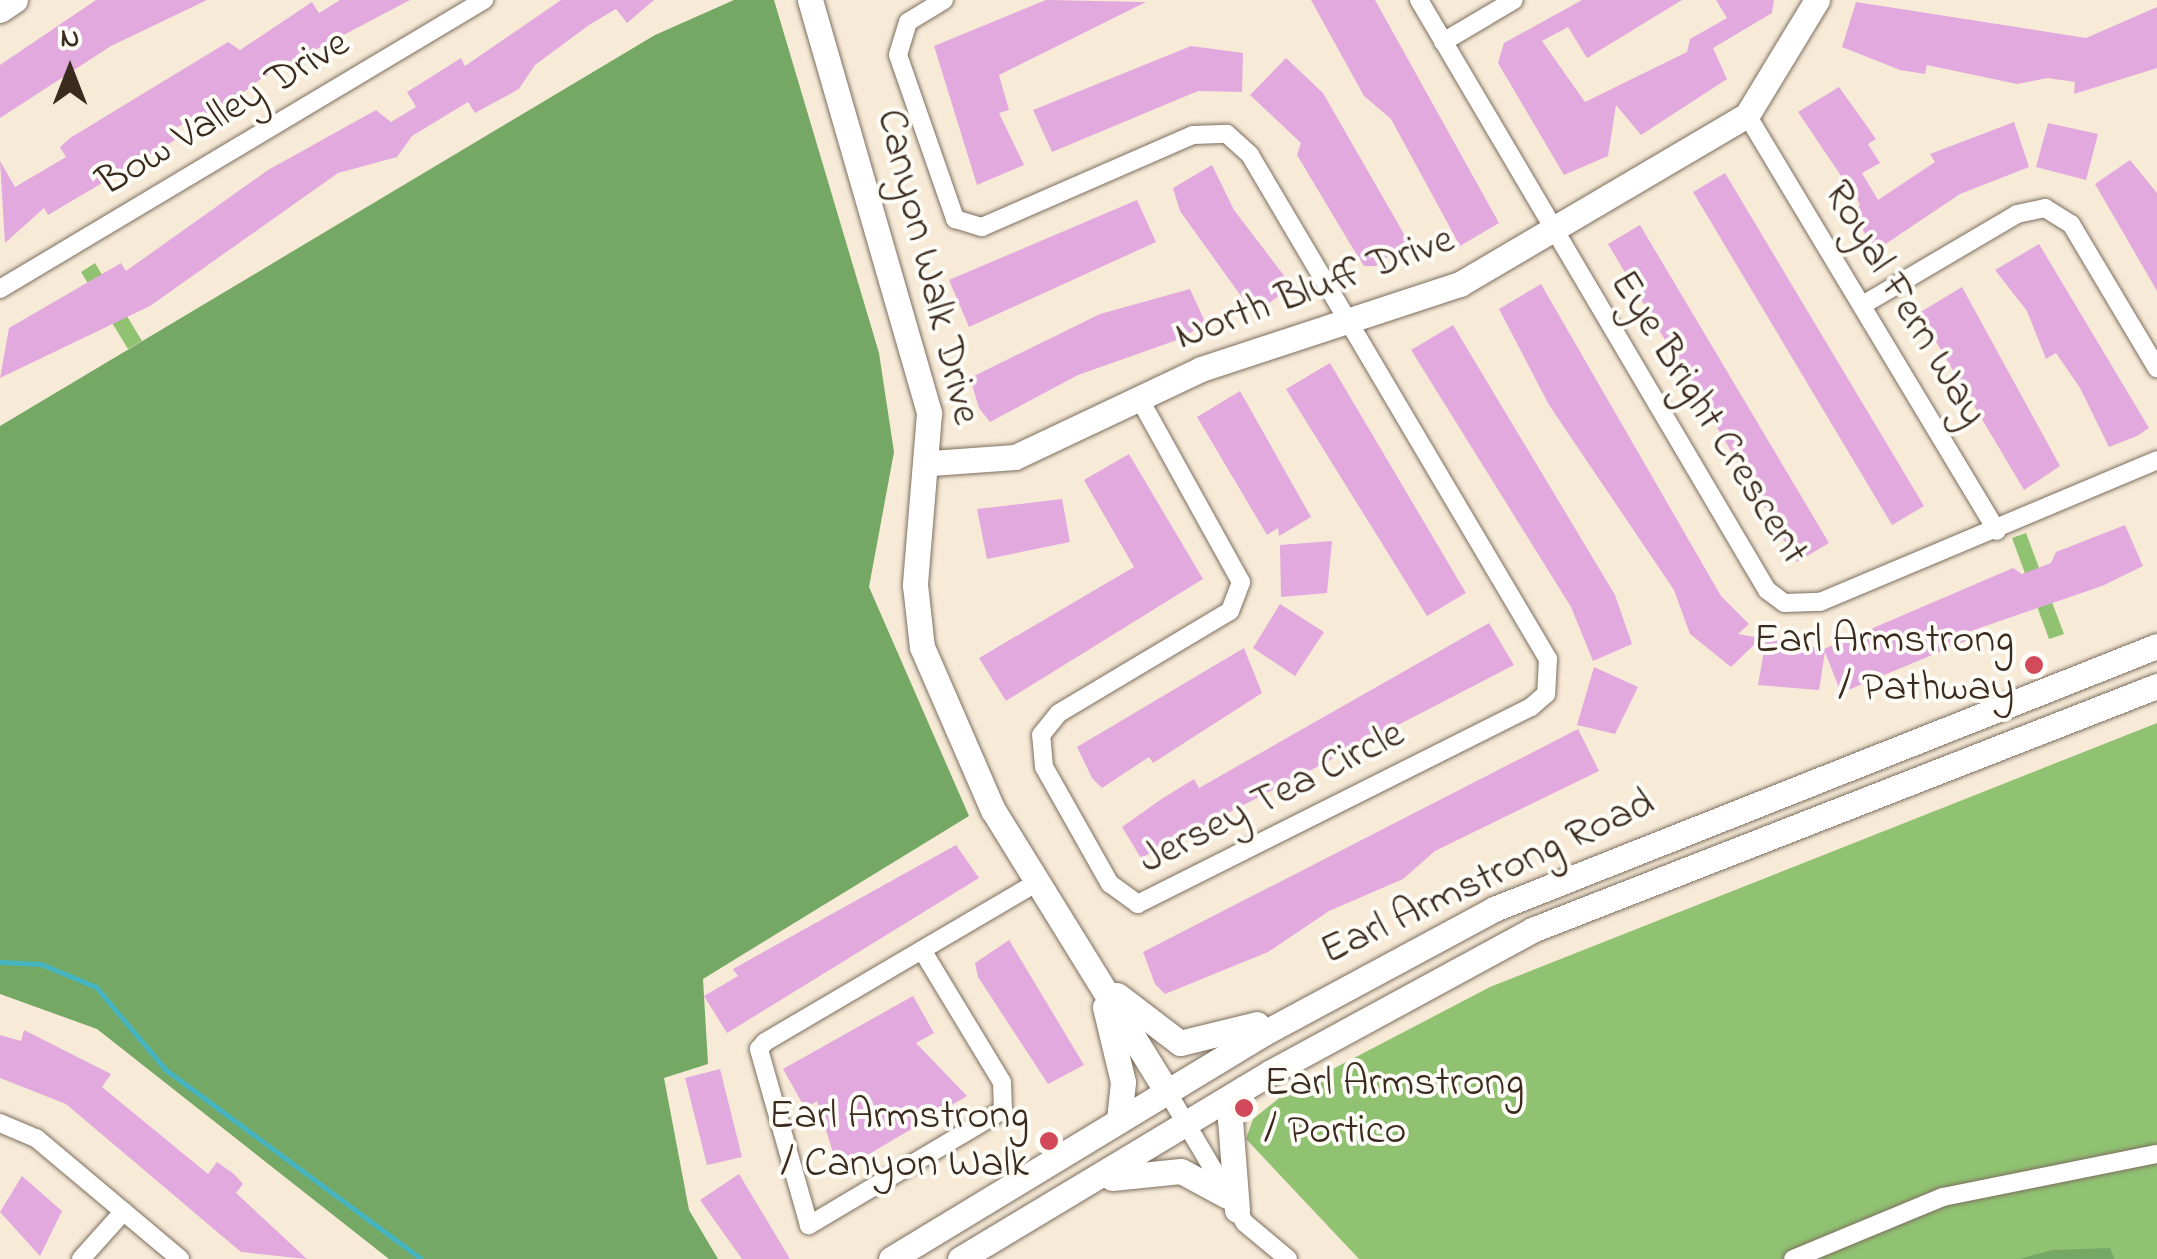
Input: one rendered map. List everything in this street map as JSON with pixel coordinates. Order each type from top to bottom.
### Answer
[{"type":"main road","points":[[0,10],[15,0]]},
{"type":"main road","name":"Canyon Walk Drive","points":[[810,0],[922,378],[931,463],[915,586],[922,647],[993,810],[1168,1094]]},
{"type":"main road","name":"North Bluff Drive","points":[[931,463],[1004,461],[1237,355],[1460,284],[1747,115],[1817,0]]},
{"type":"main road","name":"Earl Armstrong Road","points":[[891,1259],[1324,1000],[1569,874],[2157,646]]},
{"type":"main road","name":"Earl Armstrong Road","points":[[960,1259],[1446,973],[1601,899],[2157,686]]},
{"type":"main road","points":[[1094,969],[1186,1044],[1324,1000]]},
{"type":"main road","points":[[1094,969],[1122,1071],[1119,1121]]},
{"type":"main road","points":[[1083,1185],[1165,1169],[1232,1203],[1230,1120],[1243,1089]]},
{"type":"street","name":"Bow Valley Drive","points":[[0,289],[484,0]]},
{"type":"street","points":[[944,0],[908,22],[898,55],[955,219],[982,228],[1213,130],[1250,154],[1350,320]]},
{"type":"street","name":"Eye Bright Crescent","points":[[1418,0],[1767,590],[1784,603],[1820,602],[2157,460]]},
{"type":"street","points":[[1443,42],[1514,0]]},
{"type":"street","name":"Royal Fern Way","points":[[1747,115],[1866,303],[1996,531]]},
{"type":"street","points":[[1866,303],[2017,214],[2046,208],[2072,224],[2157,368]]},
{"type":"street","name":"Jersey Tea Circle","points":[[1140,400],[1241,582],[1230,611],[1059,713],[1040,735],[1044,767],[1110,884],[1138,904],[1546,694],[1544,651],[1350,320]]},
{"type":"street","points":[[922,950],[998,1073],[1005,1106],[810,1226],[756,1054],[922,950],[1036,883]]},
{"type":"street","points":[[1168,1094],[1232,1203],[1288,1259]]},
{"type":"street","points":[[0,1123],[36,1138],[180,1259]]},
{"type":"street","points":[[1793,1259],[1943,1197],[2157,1154]]},
{"type":"street","points":[[81,1259],[124,1211]]},
{"type":"green space","points":[[734,0],[774,0],[879,353],[894,452],[869,587],[969,816],[703,979],[708,1064],[664,1078],[689,1210],[718,1259],[389,1259],[97,1029],[0,994],[0,426],[655,35]]},
{"type":"green space","points":[[95,263],[142,341],[128,349],[81,272]]},
{"type":"green space","points":[[2026,533],[2064,634],[2049,639],[2012,538]]},
{"type":"green space","points":[[2157,723],[2157,1259],[2115,1259],[2109,1248],[2019,1259],[1359,1259],[1246,1139],[1253,1119],[1283,1095],[1490,987]]},
{"type":"green space","points":[[2110,1248],[2115,1259],[2019,1259],[2053,1250]]},
{"type":"building","points":[[96,0],[207,0],[111,46],[0,118],[0,65]]},
{"type":"building","points":[[340,0],[410,0],[262,78],[209,119],[204,111],[170,132],[175,140],[48,215],[44,208],[5,243],[0,161],[15,187],[66,157],[60,147],[70,138],[228,42],[240,50],[312,2],[319,13]]},
{"type":"building","points":[[561,0],[654,0],[627,23],[616,9],[589,25],[535,65],[519,89],[475,113],[468,102],[412,136],[397,157],[338,173],[150,306],[0,378],[9,328],[121,263],[126,271],[268,170],[376,110],[391,122],[416,107],[407,92],[461,58],[465,66]]},
{"type":"building","points":[[1046,0],[1146,2],[999,75],[1009,110],[999,113],[1024,165],[977,185],[934,46]]},
{"type":"building","points":[[1311,0],[1375,0],[1499,223],[1460,246],[1391,119],[1364,96]]},
{"type":"building","points":[[1582,0],[1682,0],[1587,58],[1568,27],[1542,41],[1585,102],[1687,52],[1690,39],[1727,18],[1716,0],[1774,0],[1772,13],[1713,48],[1727,79],[1641,135],[1616,105],[1608,156],[1564,175],[1498,63],[1504,43]]},
{"type":"building","points":[[1856,2],[2086,38],[2157,7],[2157,68],[2074,94],[2075,82],[2048,78],[2017,84],[1927,65],[1925,74],[1900,70],[1842,47]]},
{"type":"building","points":[[1191,46],[1243,53],[1242,92],[1198,91],[1052,152],[1033,110]]},
{"type":"building","points":[[1286,58],[1323,93],[1408,241],[1376,266],[1364,266],[1349,242],[1297,155],[1301,143],[1250,95]]},
{"type":"building","points":[[1839,87],[1876,139],[1868,144],[1880,163],[1862,173],[1878,200],[1935,162],[1930,154],[2014,122],[2029,167],[1960,194],[1875,251],[1854,215],[1860,204],[1798,112]]},
{"type":"building","points":[[2048,123],[2098,134],[2086,180],[2036,167]]},
{"type":"building","points":[[2130,160],[2157,193],[2157,291],[2095,184]]},
{"type":"building","points":[[1212,165],[1234,210],[1292,286],[1264,307],[1251,310],[1180,211],[1173,188]]},
{"type":"building","points":[[1725,173],[1924,506],[1892,525],[1693,192]]},
{"type":"building","points":[[1137,200],[1156,242],[969,327],[949,280]]},
{"type":"building","points":[[1640,225],[1829,543],[1797,562],[1608,244]]},
{"type":"building","points":[[2039,244],[2149,428],[2137,436],[2109,447],[2080,388],[2056,353],[2046,359],[2027,311],[1995,270]]},
{"type":"building","points":[[1541,284],[1721,596],[1749,624],[1738,634],[1761,638],[1731,667],[1690,634],[1674,590],[1549,405],[1499,309]]},
{"type":"building","points":[[1962,287],[2060,466],[2024,490],[1919,313]]},
{"type":"building","points":[[1190,289],[1206,324],[1177,340],[1078,375],[990,422],[979,408],[970,378],[1100,314]]},
{"type":"building","points":[[1453,325],[1615,595],[1632,644],[1593,661],[1571,607],[1411,350]]},
{"type":"building","points":[[1330,363],[1466,593],[1427,616],[1286,389]]},
{"type":"building","points":[[1240,391],[1311,517],[1279,536],[1278,528],[1267,535],[1197,417]]},
{"type":"building","points":[[1129,454],[1203,579],[1006,701],[979,658],[1134,567],[1084,480]]},
{"type":"building","points":[[1062,499],[1070,542],[987,559],[977,509]]},
{"type":"building","points":[[2125,525],[2143,566],[2102,586],[1971,631],[1973,638],[1841,693],[1825,652],[1819,690],[1758,685],[1766,639],[1824,649],[2013,568],[2022,574],[2051,563],[2056,552]]},
{"type":"building","points":[[1332,541],[1327,593],[1281,597],[1280,545]]},
{"type":"building","points":[[1280,604],[1324,632],[1295,676],[1253,648]]},
{"type":"building","points":[[1489,623],[1514,665],[1141,858],[1122,827],[1163,798],[1194,779],[1199,788]]},
{"type":"building","points":[[1244,648],[1262,693],[1153,763],[1149,757],[1102,788],[1092,778],[1077,747]]},
{"type":"building","points":[[1594,667],[1638,687],[1615,734],[1577,725]]},
{"type":"building","points":[[1578,729],[1599,771],[1435,851],[1403,879],[1329,911],[1268,952],[1165,994],[1155,984],[1143,952]]},
{"type":"building","points":[[956,845],[979,878],[727,1033],[704,996],[738,976],[733,969]]},
{"type":"building","points":[[1009,940],[1084,1065],[1048,1084],[978,977],[975,963]]},
{"type":"building","points":[[913,996],[934,1033],[916,1043],[967,1096],[839,1172],[817,1101],[805,1108],[783,1069]]},
{"type":"building","points":[[24,1030],[111,1074],[102,1087],[208,1174],[217,1162],[234,1174],[243,1184],[236,1193],[307,1259],[241,1252],[66,1104],[0,1078],[0,1035],[21,1041]]},
{"type":"building","points":[[720,1069],[742,1157],[707,1165],[685,1078]]},
{"type":"building","points":[[739,1174],[790,1259],[742,1259],[700,1200]]},
{"type":"building","points":[[22,1176],[62,1211],[40,1256],[0,1212]]},
{"type":"waterway","points":[[0,962],[41,964],[96,987],[166,1070],[421,1259]]},
{"type":"place","name":"Earl Armstrong / Pathway","points":[[2034,665]]},
{"type":"place","name":"Earl Armstrong / Portico","points":[[1244,1108]]},
{"type":"place","name":"Earl Armstrong / Canyon Walk","points":[[1049,1141]]}]
